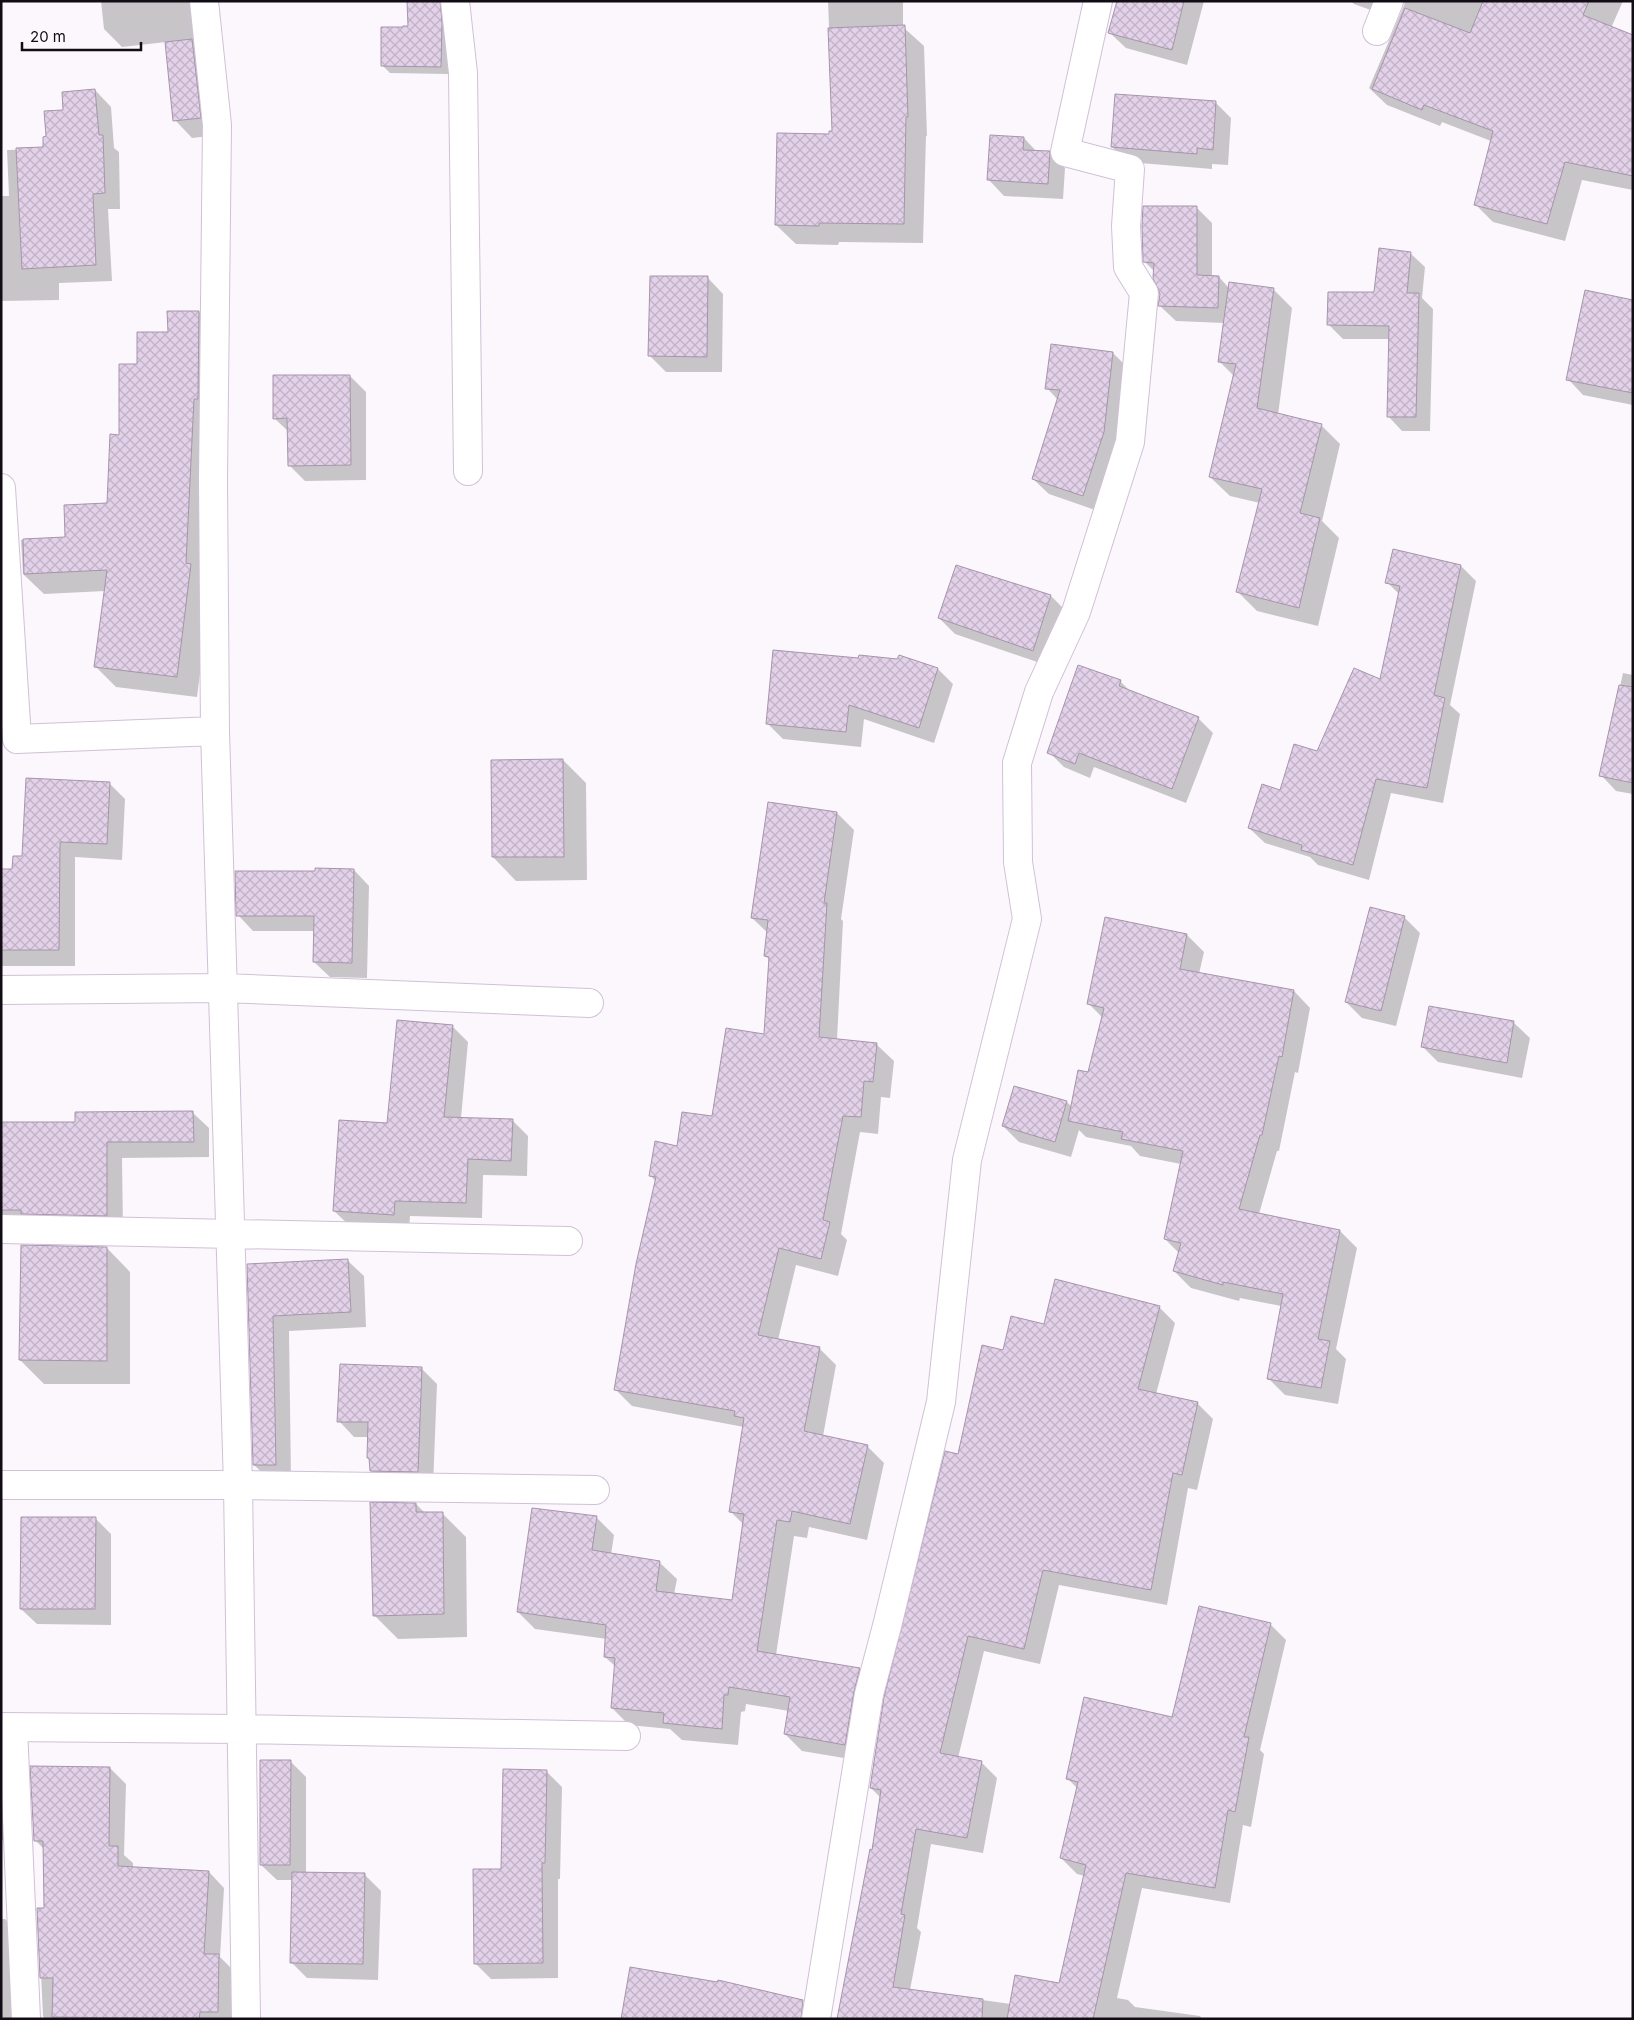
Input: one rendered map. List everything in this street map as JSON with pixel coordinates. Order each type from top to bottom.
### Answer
[{"type":"street","points":[[204,1],[217,124],[213,480],[215,731],[238,1485],[246,2019]]},
{"type":"street","points":[[455,1],[463,73],[468,471]]},
{"type":"street","points":[[816,2019],[869,1694],[941,1402],[967,1160],[1027,919],[1018,862],[1017,763],[1039,692],[1076,612],[1130,442],[1144,293],[1128,267],[1126,226],[1130,169],[1065,152],[1098,1]]},
{"type":"street","points":[[1377,31],[1389,1]]},
{"type":"street","points":[[1,488],[9,739],[215,731]]},
{"type":"street","points":[[1,990],[223,988],[589,1003]]},
{"type":"street","points":[[1,1229],[568,1241]]},
{"type":"street","points":[[1,1485],[238,1485],[595,1490]]},
{"type":"street","points":[[26,2019],[7,1728],[242,1729],[626,1736]]},
{"type":"building","points":[[407,1],[440,1],[442,22],[441,67],[381,66],[381,27],[408,26]]},
{"type":"building","points":[[1117,1],[1184,1],[1172,50],[1108,33]]},
{"type":"building","points":[[1483,1],[1589,1],[1583,15],[1633,35],[1633,176],[1565,162],[1547,224],[1474,205],[1493,131],[1424,105],[1422,110],[1372,89],[1405,8],[1470,33]]},
{"type":"building","points":[[905,25],[908,117],[906,117],[904,224],[819,223],[819,226],[775,225],[777,133],[829,134],[829,131],[832,131],[828,28]]},
{"type":"building","points":[[192,39],[201,118],[173,121],[165,42]]},
{"type":"building","points":[[95,89],[99,135],[103,135],[105,193],[93,194],[96,265],[22,269],[16,148],[43,147],[43,137],[46,136],[44,111],[63,110],[62,92]]},
{"type":"building","points":[[1115,94],[1216,101],[1213,150],[1197,148],[1197,154],[1111,147]]},
{"type":"building","points":[[990,135],[1024,137],[1023,150],[1050,151],[1048,184],[987,180]]},
{"type":"building","points":[[1143,206],[1197,206],[1197,275],[1219,276],[1218,308],[1158,306],[1160,294],[1153,278],[1154,263],[1143,262]]},
{"type":"building","points":[[1379,248],[1411,252],[1407,293],[1419,293],[1416,417],[1387,417],[1389,326],[1327,325],[1328,292],[1374,292]]},
{"type":"building","points":[[650,276],[708,276],[707,357],[648,356]]},
{"type":"building","points":[[1229,282],[1274,288],[1257,408],[1322,424],[1300,513],[1320,518],[1299,608],[1236,592],[1262,489],[1209,477],[1236,364],[1218,362]]},
{"type":"building","points":[[1585,290],[1633,300],[1633,393],[1566,380]]},
{"type":"building","points":[[167,311],[199,311],[198,399],[194,399],[186,563],[191,564],[177,677],[94,667],[107,570],[24,574],[23,539],[65,537],[64,505],[107,503],[110,434],[119,435],[119,364],[137,364],[137,332],[168,332]]},
{"type":"building","points":[[1051,344],[1113,352],[1104,432],[1083,496],[1032,479],[1060,390],[1045,389]]},
{"type":"building","points":[[273,375],[350,375],[351,465],[288,466],[287,418],[273,419]]},
{"type":"building","points":[[1393,549],[1461,565],[1434,695],[1445,698],[1427,788],[1376,779],[1353,865],[1301,850],[1302,845],[1248,828],[1262,784],[1280,790],[1294,744],[1317,751],[1354,668],[1380,679],[1400,586],[1385,583]]},
{"type":"building","points":[[956,565],[1051,595],[1033,651],[938,618]]},
{"type":"building","points":[[773,650],[858,658],[859,655],[897,659],[899,655],[938,668],[919,728],[849,705],[846,732],[766,724]]},
{"type":"building","points":[[1078,665],[1121,680],[1119,686],[1199,717],[1172,789],[1079,753],[1075,764],[1047,753]]},
{"type":"building","points":[[1619,685],[1633,687],[1633,783],[1599,776]]},
{"type":"building","points":[[563,759],[564,857],[492,857],[491,760]]},
{"type":"building","points":[[26,778],[110,782],[107,844],[60,842],[59,950],[1,950],[1,869],[12,869],[13,856],[22,856]]},
{"type":"building","points":[[768,802],[837,812],[824,903],[827,903],[819,1037],[877,1043],[873,1082],[864,1081],[861,1117],[843,1116],[823,1220],[830,1222],[821,1259],[779,1248],[758,1335],[820,1347],[804,1431],[868,1445],[850,1524],[792,1511],[790,1522],[777,1520],[757,1651],[860,1668],[845,1745],[784,1734],[790,1697],[729,1687],[728,1695],[724,1695],[722,1729],[663,1723],[664,1713],[611,1708],[615,1658],[604,1657],[606,1625],[517,1612],[532,1508],[597,1516],[592,1550],[660,1561],[656,1591],[732,1600],[744,1514],[729,1512],[744,1418],[734,1416],[735,1411],[614,1390],[636,1264],[656,1177],[649,1176],[655,1141],[677,1146],[682,1112],[712,1116],[726,1028],[764,1034],[769,957],[764,956],[768,920],[751,918]]},
{"type":"building","points":[[315,868],[354,869],[352,963],[313,962],[314,916],[236,916],[235,871],[315,871]]},
{"type":"building","points":[[1370,907],[1405,916],[1381,1011],[1345,1002]]},
{"type":"building","points":[[1105,917],[1187,934],[1180,969],[1294,990],[1282,1057],[1279,1056],[1262,1135],[1260,1135],[1239,1209],[1340,1230],[1318,1339],[1330,1341],[1321,1388],[1267,1379],[1283,1294],[1223,1282],[1223,1285],[1173,1271],[1181,1243],[1164,1239],[1183,1151],[1121,1139],[1123,1132],[1068,1121],[1078,1070],[1088,1072],[1104,1008],[1087,1004]]},
{"type":"building","points":[[1429,1006],[1514,1021],[1507,1063],[1421,1047]]},
{"type":"building","points":[[397,1020],[453,1025],[444,1117],[513,1119],[511,1161],[468,1159],[466,1203],[395,1201],[394,1215],[333,1211],[339,1120],[387,1123]]},
{"type":"building","points":[[1014,1086],[1067,1101],[1055,1142],[1002,1126]]},
{"type":"building","points":[[193,1111],[194,1142],[107,1142],[107,1216],[21,1214],[21,1210],[1,1210],[1,1122],[75,1122],[75,1112]]},
{"type":"building","points":[[21,1245],[107,1247],[107,1361],[19,1360]]},
{"type":"building","points":[[348,1259],[351,1312],[273,1316],[276,1465],[253,1465],[247,1264]]},
{"type":"building","points":[[1055,1279],[1160,1306],[1138,1389],[1198,1402],[1182,1475],[1173,1473],[1151,1590],[1043,1570],[1024,1649],[968,1636],[940,1753],[982,1761],[967,1838],[916,1829],[901,1914],[905,1915],[893,1987],[983,1999],[982,2019],[837,2019],[870,1849],[872,1850],[881,1790],[870,1788],[884,1697],[945,1451],[958,1454],[982,1345],[1003,1350],[1011,1316],[1044,1324]]},
{"type":"building","points":[[340,1364],[422,1367],[418,1472],[370,1471],[369,1458],[367,1458],[368,1422],[337,1422]]},
{"type":"building","points":[[370,1502],[416,1503],[416,1512],[443,1512],[444,1614],[373,1616]]},
{"type":"building","points":[[21,1517],[96,1517],[95,1609],[20,1609]]},
{"type":"building","points":[[1199,1606],[1271,1623],[1244,1737],[1249,1737],[1235,1812],[1228,1810],[1215,1888],[1126,1873],[1093,2019],[1007,2019],[1015,1975],[1059,1983],[1086,1865],[1060,1858],[1078,1782],[1066,1779],[1084,1697],[1172,1717]]},
{"type":"building","points":[[260,1760],[291,1760],[290,1865],[260,1865]]},
{"type":"building","points":[[30,1766],[110,1767],[109,1846],[118,1846],[118,1866],[209,1871],[204,1954],[219,1954],[218,2012],[200,2012],[199,2019],[52,2017],[53,1978],[40,1978],[37,1908],[44,1908],[43,1841],[34,1841]]},
{"type":"building","points":[[503,1769],[547,1770],[545,1863],[542,1863],[543,1963],[474,1964],[473,1869],[501,1869]]},
{"type":"building","points":[[292,1872],[365,1873],[363,1964],[290,1963]]},
{"type":"building","points":[[630,1967],[717,1982],[718,1980],[803,2000],[801,2019],[621,2019]]}]
